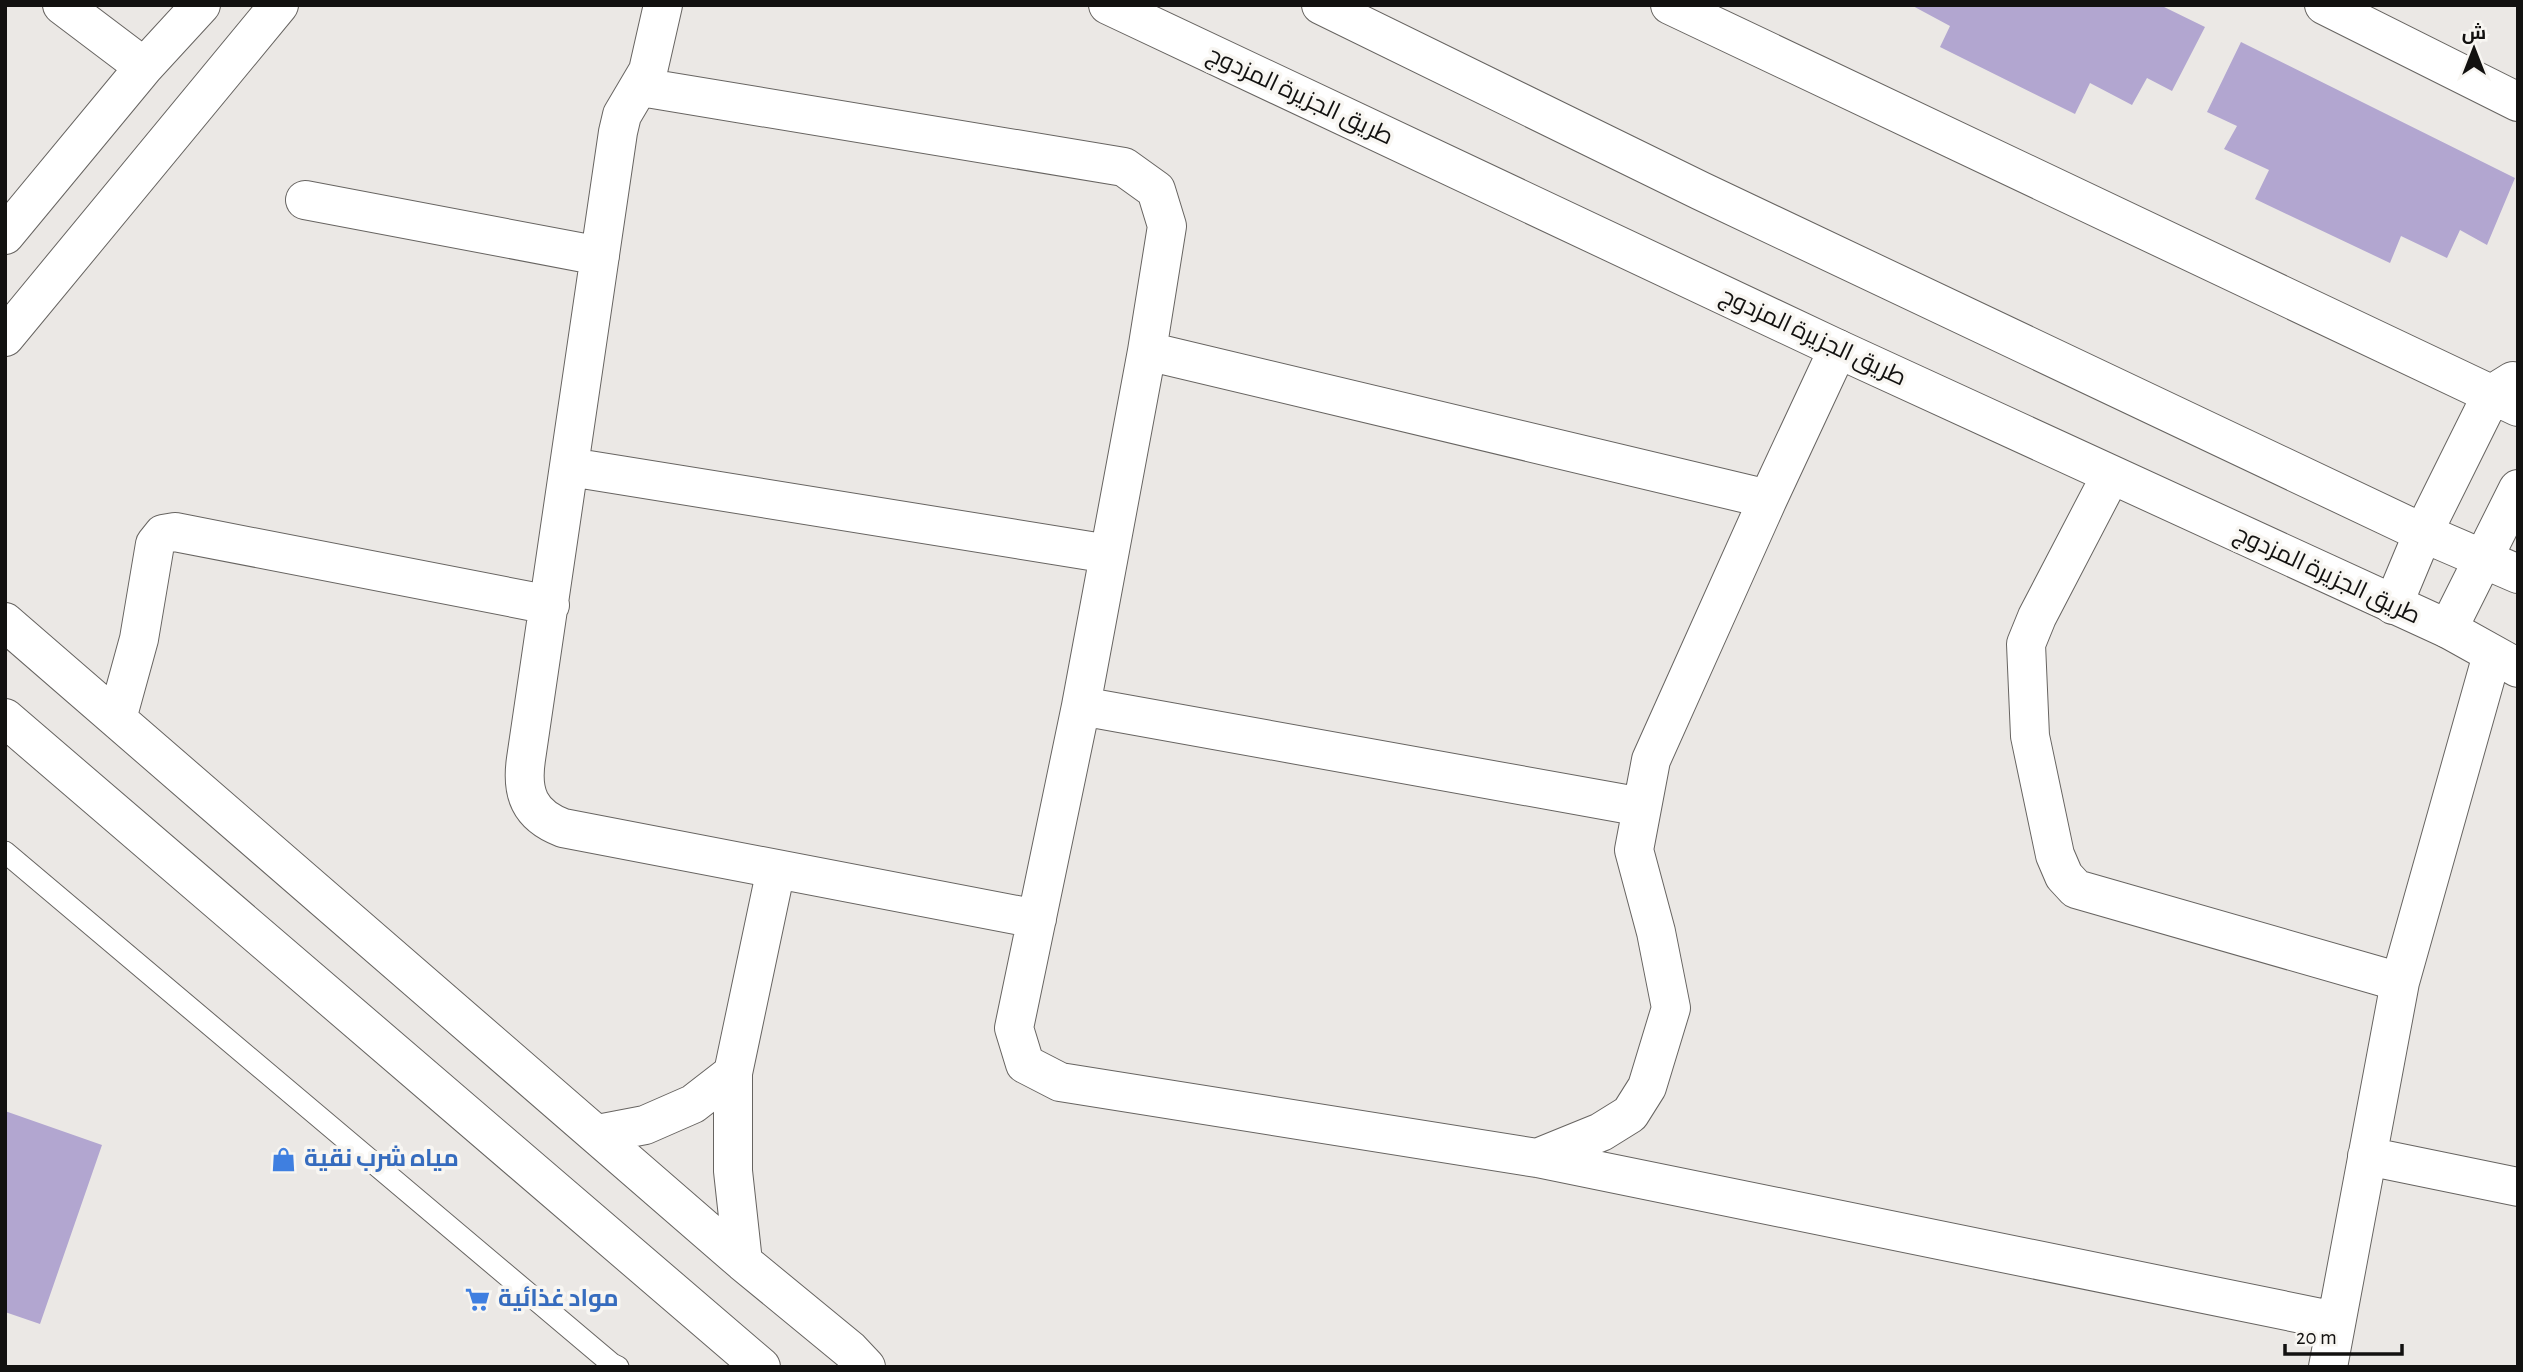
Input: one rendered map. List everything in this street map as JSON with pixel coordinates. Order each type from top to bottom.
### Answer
[{"type":"street","points":[[62,5],[144,67]]},
{"type":"street","points":[[5,235],[144,67],[201,5]]},
{"type":"street","points":[[5,337],[279,5]]},
{"type":"street","points":[[663,5],[648,71],[641,87],[622,115],[524,774],[525,790],[540,816],[563,828],[1037,919]]},
{"type":"street","name":"طريق الجزيرة المزدوج","points":[[1108,5],[1838,349],[2448,629],[2505,662]]},
{"type":"street","points":[[1321,5],[1713,197],[2423,533],[2518,574]]},
{"type":"street","points":[[1670,5],[2509,393],[2423,533],[2393,605]]},
{"type":"street","points":[[2324,5],[2518,102]]},
{"type":"street","points":[[641,87],[1124,167],[1156,190],[1167,226],[1147,351],[1081,706],[1014,1028],[1025,1064],[1060,1082],[1536,1158],[2336,1321]]},
{"type":"street","points":[[305,200],[600,256]]},
{"type":"street","points":[[1536,1158],[1601,1132],[1630,1114],[1647,1087],[1671,1008],[1656,932],[1634,850],[1651,760],[1838,349]]},
{"type":"street","points":[[1147,351],[1768,499]]},
{"type":"street","points":[[570,467],[1109,554]]},
{"type":"street","points":[[2110,475],[2037,617],[2026,644],[2030,736],[2055,855],[2064,876],[2076,889],[2400,982]]},
{"type":"street","points":[[2448,629],[2518,489]]},
{"type":"street","points":[[117,719],[139,639],[155,544],[163,534],[175,532],[550,605]]},
{"type":"street","points":[[5,622],[743,1262],[850,1350],[866,1367]]},
{"type":"street","points":[[2328,1367],[2400,982],[2505,662]]},
{"type":"street","points":[[1081,706],[1642,807]]},
{"type":"street","points":[[5,718],[761,1367]]},
{"type":"street","points":[[743,1262],[733,1171],[733,1073],[776,869]]},
{"type":"street","points":[[597,1134],[645,1125],[693,1104],[733,1073]]},
{"type":"street","points":[[2367,1156],[2518,1187]]},
{"type":"lane","points":[[5,852],[618,1367]]},
{"type":"building","points":[[1911,5],[2160,5],[2205,27],[2172,91],[2147,78],[2132,105],[2090,83],[2075,114],[1940,47],[1950,26]]},
{"type":"building","points":[[2241,42],[2515,178],[2487,245],[2460,230],[2447,258],[2401,236],[2390,263],[2255,199],[2269,170],[2224,149],[2237,126],[2207,112]]},
{"type":"building","points":[[5,1111],[102,1145],[40,1324],[5,1312]]},
{"type":"place","name":"مياه شرب نقية","points":[[284,1159]]},
{"type":"place","name":"مواد غذائية","points":[[478,1299]]}]
